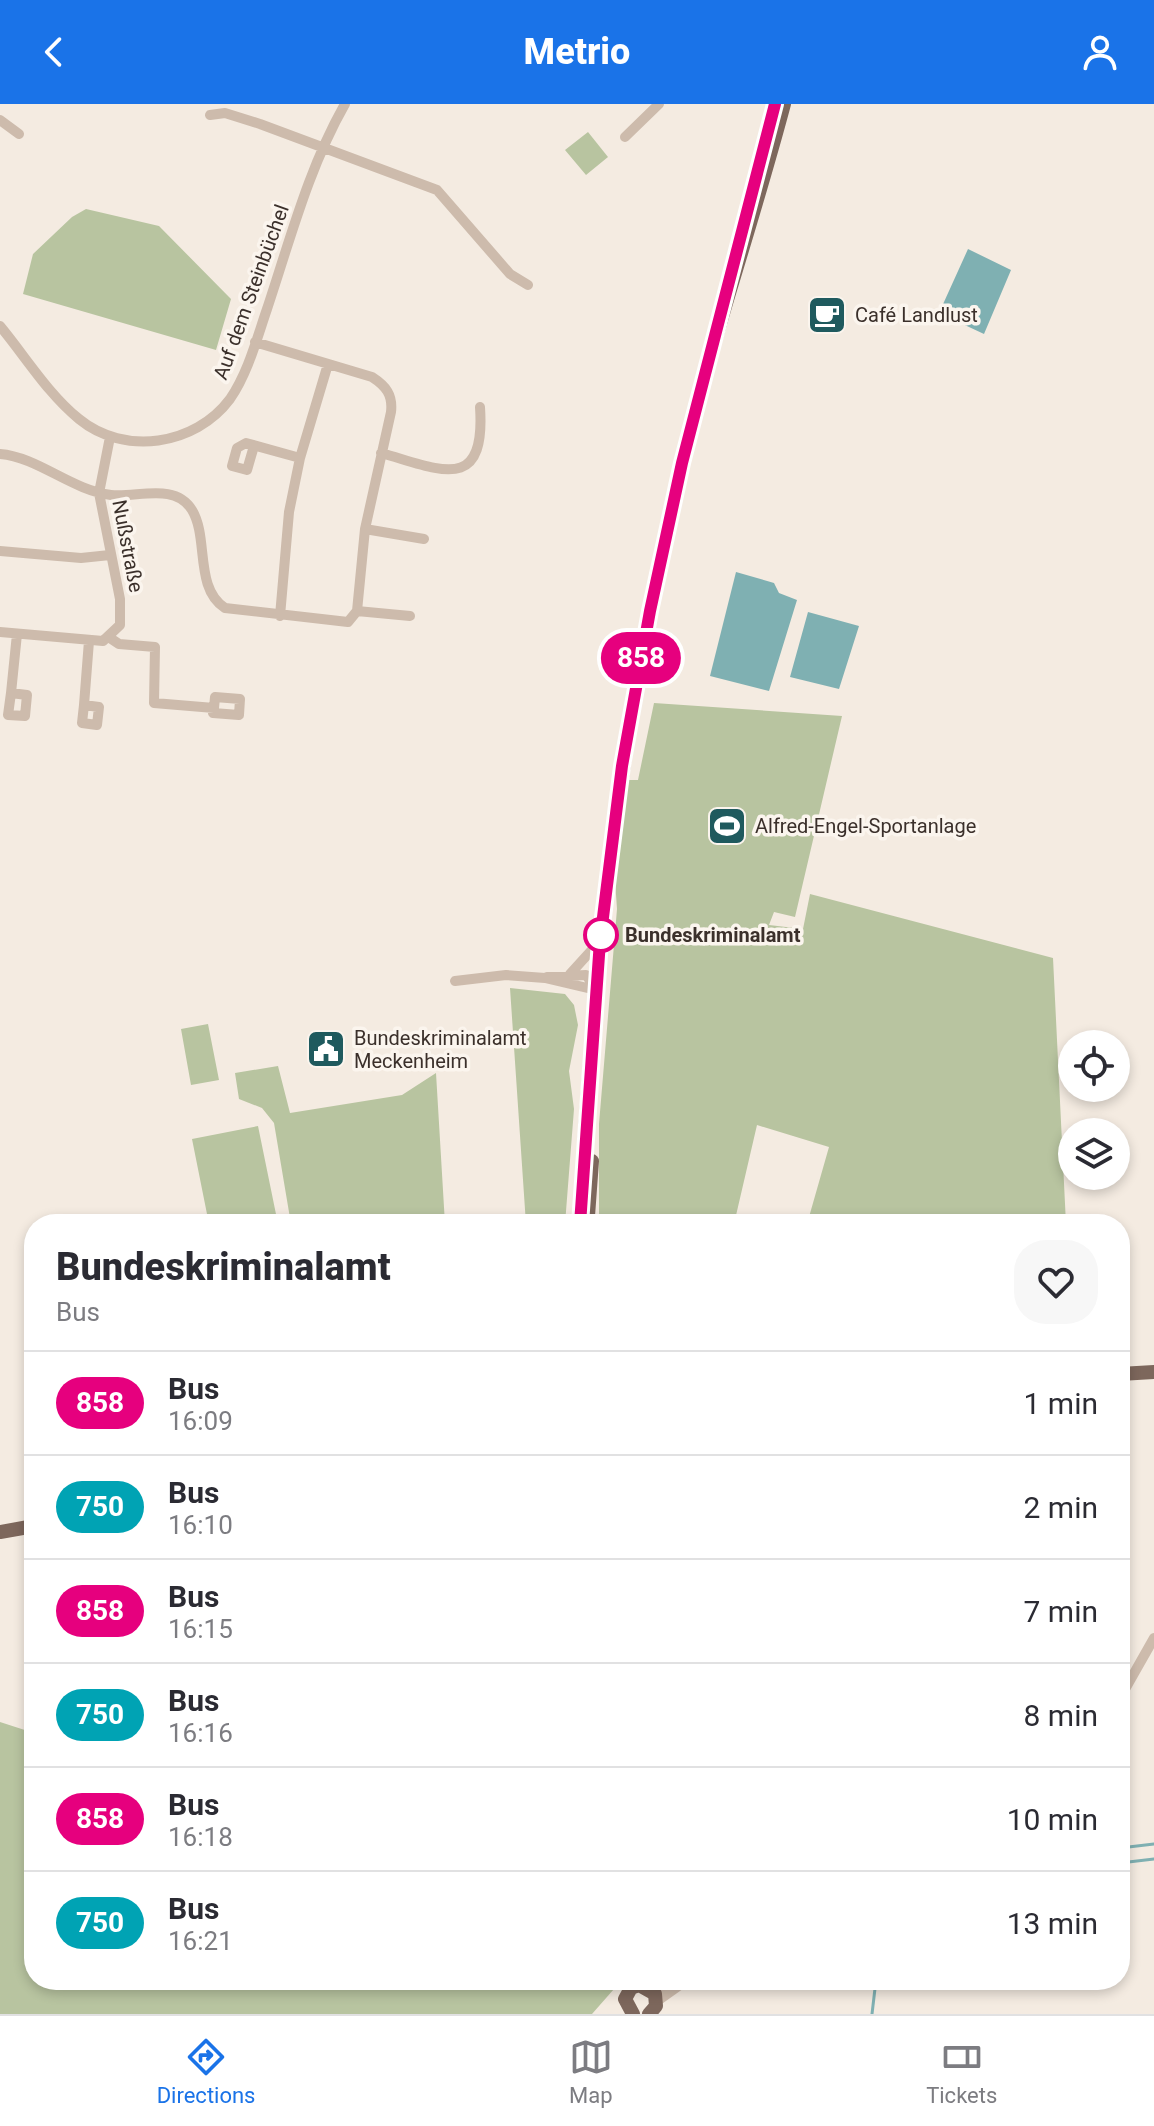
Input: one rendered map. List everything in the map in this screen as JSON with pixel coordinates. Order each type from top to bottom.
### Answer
[{"type":"main road","points":[[746,227],[753,183],[775,104]]},
{"type":"main road","points":[[581,1214],[600,941],[618,793],[650,611],[682,463],[746,227],[763,181],[784,104]]},
{"type":"main road","points":[[588,1214],[592,1146],[589,1121]]},
{"type":"main road","points":[[1130,1373],[1154,1372]]},
{"type":"main road","points":[[0,1532],[24,1528]]},
{"type":"main road","points":[[631,1990],[625,1999],[633,2014]]},
{"type":"street","name":"Auf dem Steinbüchel","points":[[0,326],[69,410],[110,437],[163,441],[206,423],[240,383],[323,146],[345,104]]},
{"type":"street","points":[[625,137],[659,104]]},
{"type":"street","points":[[210,115],[225,113],[323,146],[437,190],[510,274],[528,285]]},
{"type":"street","points":[[0,120],[19,134]]},
{"type":"street","points":[[0,454],[99,493],[160,493],[178,497],[193,511],[211,593],[216,601],[234,611],[348,622],[357,611],[365,529],[392,403],[387,388],[372,377],[255,342]]},
{"type":"street","points":[[280,616],[289,512],[300,458],[328,364]]},
{"type":"street","points":[[381,453],[447,471],[465,468],[473,458],[482,432],[480,407]]},
{"type":"street","name":"Nußstraße","points":[[110,437],[99,493],[122,615],[120,625],[110,638]]},
{"type":"street","points":[[254,446],[300,458]]},
{"type":"street","points":[[365,529],[424,539]]},
{"type":"street","points":[[0,551],[81,558],[110,555]]},
{"type":"street","points":[[357,611],[410,616]]},
{"type":"street","points":[[0,632],[89,641],[110,638],[119,644],[155,647],[154,703],[214,708]]},
{"type":"street","points":[[11,693],[17,634]]},
{"type":"street","points":[[84,705],[89,641]]},
{"type":"street","points":[[570,974],[600,941]]},
{"type":"street","points":[[455,981],[499,974],[545,978],[596,990]]},
{"type":"street","points":[[545,978],[586,975],[596,990]]},
{"type":"street","points":[[1130,1680],[1154,1638]]},
{"type":"street","points":[[653,2002],[672,1990]]},
{"type":"green space","points":[[588,132],[608,157],[586,175],[565,150]]},
{"type":"green space","points":[[86,209],[159,226],[231,299],[216,350],[23,294],[33,254],[72,217]]},
{"type":"green space","points":[[654,703],[842,716],[795,917],[774,912],[769,925],[803,929],[810,894],[1053,958],[1061,1118],[1058,1118],[1058,1190],[1064,1190],[1066,1214],[810,1214],[829,1147],[757,1125],[736,1214],[599,1214],[599,1124],[617,909],[614,865],[629,780],[638,780]]},
{"type":"green space","points":[[510,988],[565,994],[574,1005],[578,1025],[569,1071],[574,1109],[566,1214],[525,1214]]},
{"type":"green space","points":[[208,1024],[219,1080],[191,1085],[181,1029]]},
{"type":"green space","points":[[278,1066],[290,1113],[402,1095],[436,1073],[444,1214],[289,1214],[274,1123],[262,1108],[239,1099],[235,1073]]},
{"type":"green space","points":[[258,1126],[276,1214],[207,1214],[192,1139]]},
{"type":"green space","points":[[0,1722],[24,1730],[24,1990],[613,1990],[592,2014],[0,2014]]},
{"type":"water","points":[[968,249],[1011,270],[984,334],[939,313]]},
{"type":"water","points":[[736,572],[774,583],[779,593],[797,600],[769,691],[710,676]]},
{"type":"water","points":[[808,612],[859,626],[839,689],[790,677]]},
{"type":"waterway","points":[[1130,1847],[1154,1844]]},
{"type":"waterway","points":[[1130,1862],[1154,1859]]},
{"type":"waterway","points":[[872,2014],[875,1990]]},
{"type":"bus line","name":"858","points":[[581,1214],[600,941],[622,766],[650,611],[682,463],[746,227],[753,183],[775,104]]},
{"type":"place","name":"Café Landlust","points":[[827,315]]},
{"type":"place","name":"Alfred-Engel-Sportanlage","points":[[727,826]]},
{"type":"place","name":"Bundeskriminalamt","points":[[601,935]]},
{"type":"place","name":"Bundeskriminalamt Meckenheim","points":[[326,1049]]}]
